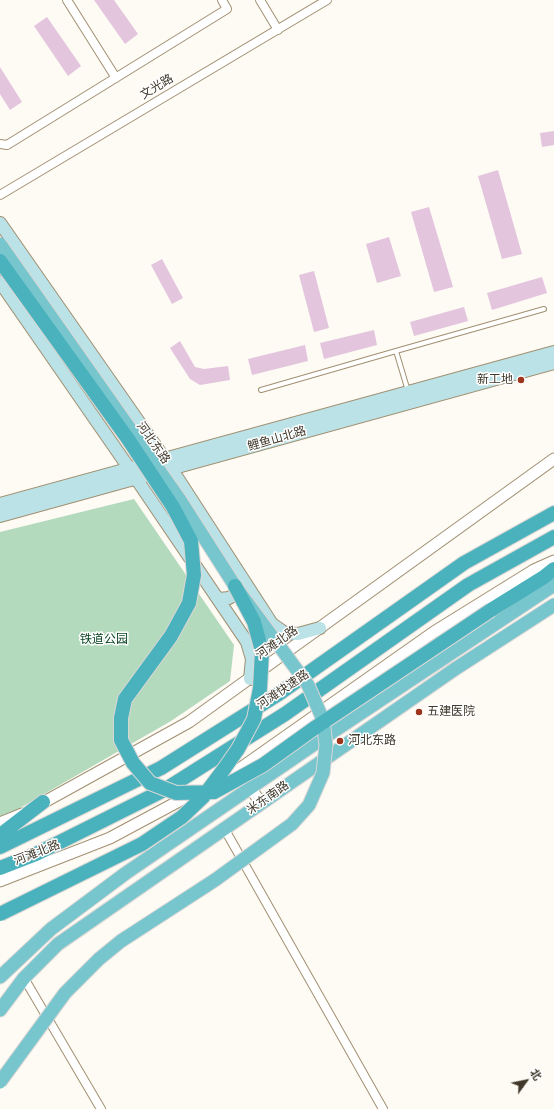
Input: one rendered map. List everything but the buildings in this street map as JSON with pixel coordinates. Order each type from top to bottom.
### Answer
[{"type":"highway","points":[[0,261],[128,439],[173,507],[191,541],[194,575],[189,603],[171,636],[125,699],[121,718],[121,740],[132,764],[150,783],[176,793],[214,792],[262,765],[490,610],[544,577],[554,569]]},
{"type":"highway","name":"河滩快速路","points":[[0,847],[161,768],[280,693],[464,563],[554,513]]},
{"type":"highway","name":"河滩快速路","points":[[0,868],[36,854],[166,789],[285,714],[468,585],[554,537]]},
{"type":"highway","points":[[0,914],[142,844],[182,817],[203,797],[224,769],[238,749],[254,719],[260,688],[262,651],[254,622],[240,584]]},
{"type":"highway","points":[[0,835],[43,802]]},
{"type":"main road","name":"河北东路","points":[[0,223],[167,464],[240,584],[272,624],[285,633],[298,634],[320,628]]},
{"type":"main road","points":[[0,244],[240,584],[308,684],[323,720],[326,745],[323,773],[309,805],[292,824],[215,880],[121,941],[99,959],[65,993],[0,1082]]},
{"type":"main road","points":[[0,282],[133,473],[247,642],[252,659],[250,679]]},
{"type":"main road","name":"鲤鱼山北路","points":[[0,504],[167,464],[410,396],[554,352]]},
{"type":"main road","name":"鲤鱼山北路","points":[[410,396],[554,363]]},
{"type":"main road","name":"鲤鱼山北路","points":[[0,516],[133,473]]},
{"type":"main road","points":[[218,599],[229,598],[237,593],[240,584]]},
{"type":"main road","name":"米东南路","points":[[0,977],[51,929],[126,873],[250,788],[554,585]]},
{"type":"main road","name":"米东南路","points":[[0,1010],[24,978],[58,944],[455,669],[554,605]]},
{"type":"street","points":[[67,0],[116,78]]},
{"type":"street","points":[[0,144],[7,145],[227,9],[222,0]]},
{"type":"street","points":[[260,0],[278,30]]},
{"type":"street","name":"文光路","points":[[0,195],[327,0]]},
{"type":"street","name":"河滩北路","points":[[0,823],[20,815],[189,722],[554,459]]},
{"type":"street","name":"河滩北路","points":[[0,881],[110,838],[238,770],[434,632],[534,570],[554,561]]},
{"type":"street","points":[[238,770],[261,803]]},
{"type":"street","points":[[224,828],[384,1109]]},
{"type":"street","points":[[24,978],[101,1109]]},
{"type":"lane","points":[[261,390],[544,309]]},
{"type":"lane","points":[[396,351],[410,396]]},
{"type":"green space","name":"铁道公园","points":[[134,499],[234,645],[230,681],[171,721],[13,812],[0,817],[0,532]]},
{"type":"place","name":"新工地","points":[[521,380]]},
{"type":"place","name":"五建医院","points":[[419,712]]},
{"type":"place","name":"河北东路","points":[[340,741]]}]
